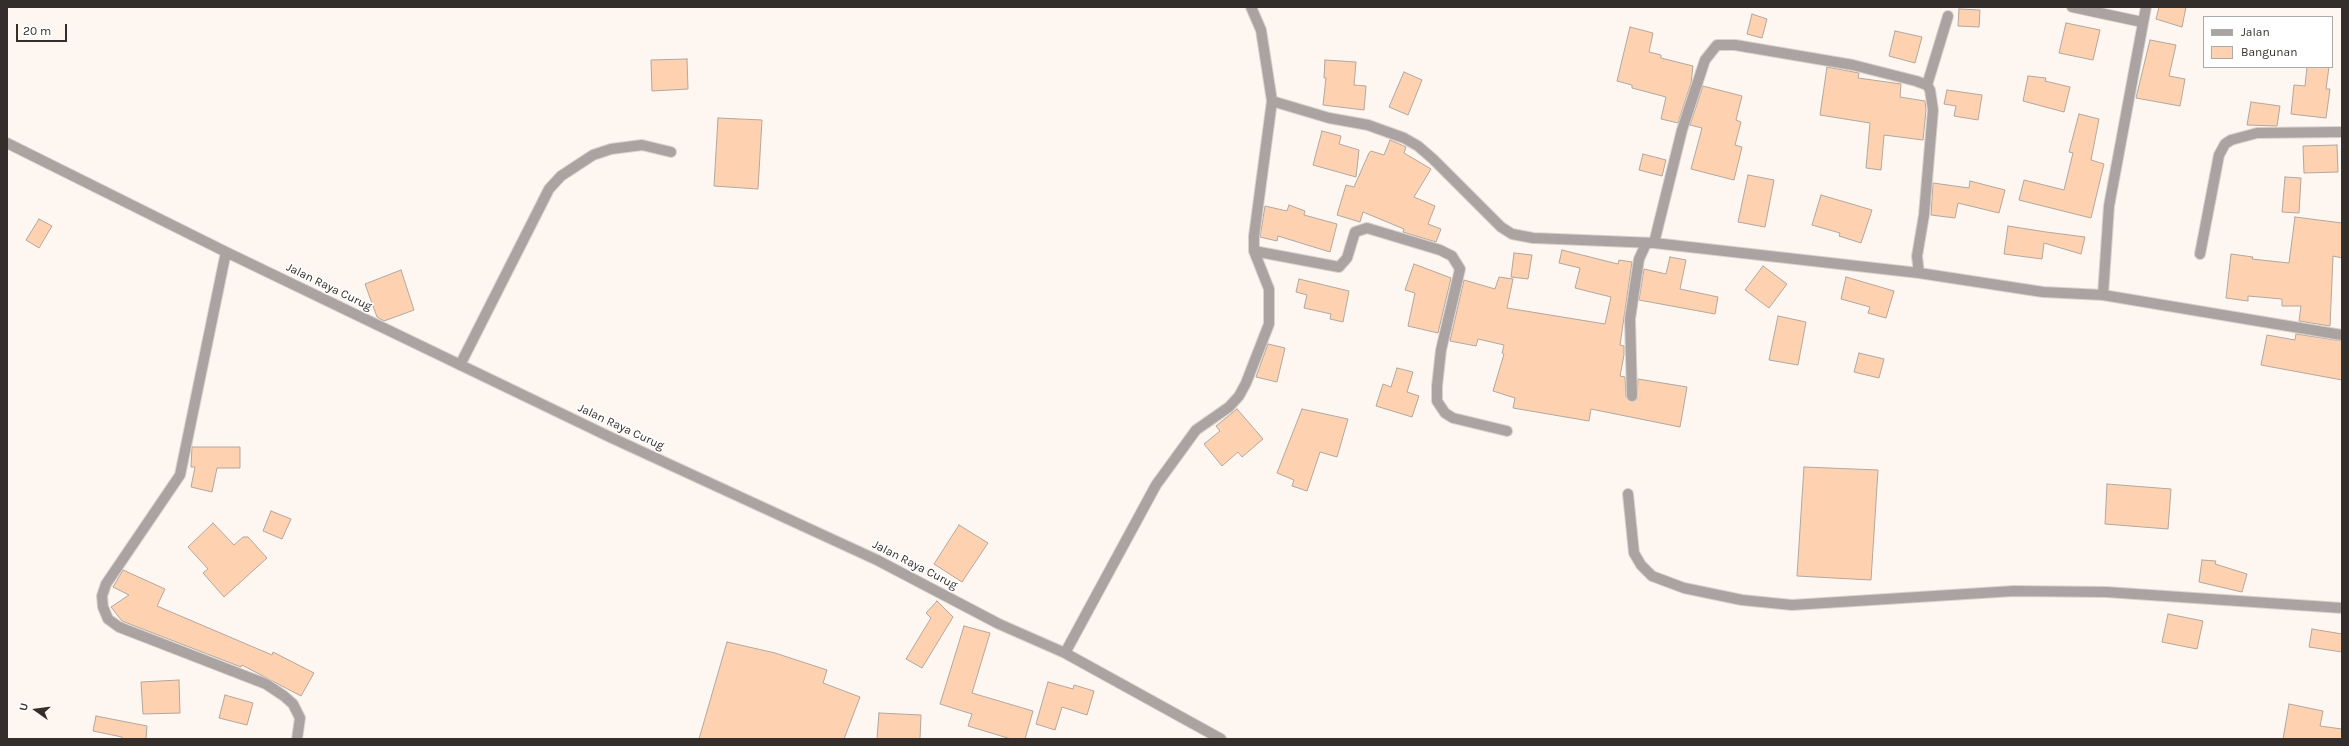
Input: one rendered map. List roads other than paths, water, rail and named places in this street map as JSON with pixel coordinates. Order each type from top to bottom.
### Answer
[{"type":"street","points":[[1065,653],[1156,484],[1196,430],[1229,406],[1239,396],[1246,383],[1269,324],[1268,289],[1254,251],[1258,201],[1272,101],[1261,30],[1251,7]]},
{"type":"street","points":[[2072,7],[2142,22]]},
{"type":"street","points":[[2103,295],[2109,206],[2146,7]]},
{"type":"street","points":[[1919,273],[1917,256],[1924,215],[1933,110],[1932,96],[1927,86],[1948,16]]},
{"type":"street","points":[[1632,396],[1630,320],[1639,259],[1650,243],[1682,130],[1705,60],[1717,45],[1735,45],[1853,65],[1927,86]]},
{"type":"street","points":[[1272,101],[1329,118],[1368,125],[1404,138],[1418,146],[1500,227],[1512,234],[1533,238],[1650,243],[1919,273],[2043,292],[2103,295],[2342,335]]},
{"type":"street","points":[[2200,254],[2219,155],[2225,144],[2231,140],[2257,134],[2342,132]]},
{"type":"street","name":"Jalan Raya Curug","points":[[7,143],[226,252],[612,438],[877,560],[999,624],[1065,653],[1221,739]]},
{"type":"street","points":[[460,365],[549,189],[561,176],[593,155],[611,149],[642,145],[671,152]]},
{"type":"street","points":[[1254,251],[1339,267],[1347,258],[1355,232],[1368,228],[1440,250],[1452,256],[1460,268],[1441,350],[1437,386],[1438,401],[1445,413],[1453,418],[1507,431]]},
{"type":"street","points":[[226,252],[180,475],[106,584],[102,596],[103,607],[108,620],[119,627],[266,684],[284,696],[293,704],[300,718],[297,739]]},
{"type":"street","points":[[1628,494],[1634,553],[1652,576],[1684,588],[1742,600],[1792,605],[2014,591],[2106,592],[2342,608]]}]
